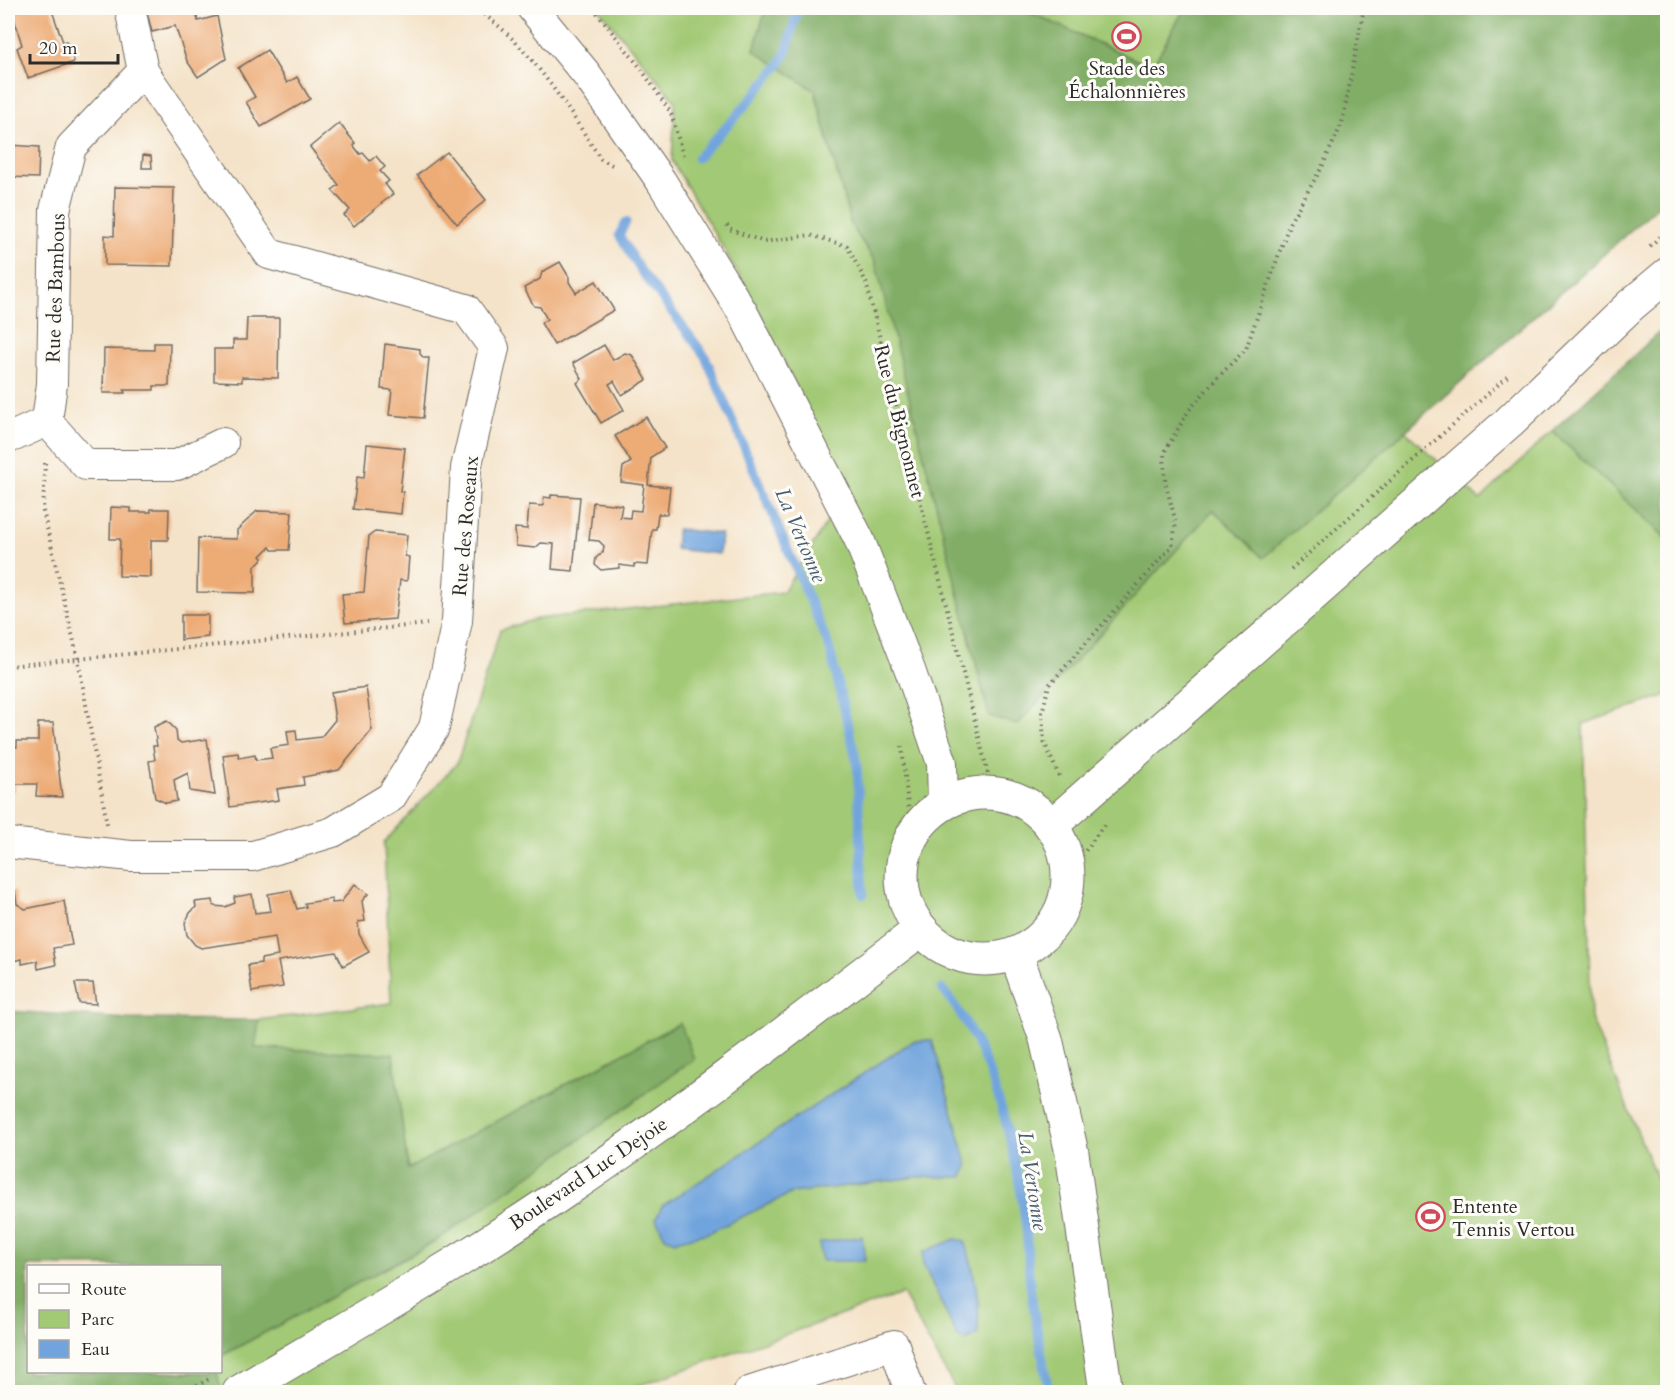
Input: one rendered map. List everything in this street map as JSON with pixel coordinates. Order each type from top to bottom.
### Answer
[{"type":"main road","points":[[1040,815],[1509,422],[1631,304],[1668,274]]},
{"type":"main road","points":[[993,794],[1005,795],[1040,815],[1064,849],[1068,875],[1066,895],[1059,914],[1034,944],[1016,954],[994,959],[971,958],[949,952],[934,942],[911,916],[905,900],[902,879],[904,857],[911,837],[925,819],[943,805],[958,797],[993,794]]},
{"type":"main road","name":"Boulevard Luc Dejoie","points":[[239,1392],[421,1285],[567,1190],[714,1086],[921,929]]},
{"type":"main road","points":[[1016,954],[1046,1039],[1072,1153],[1106,1392]]},
{"type":"street","name":"Rue des Roseaux","points":[[8,843],[131,856],[253,856],[333,832],[391,796],[434,728],[457,621],[466,468],[494,348],[466,309],[269,254],[143,71],[130,8]]},
{"type":"street","points":[[532,8],[587,75],[677,205],[743,313],[859,539],[910,670],[942,763],[943,805]]},
{"type":"street","name":"Rue des Bambous","points":[[47,421],[52,384],[55,210],[71,147],[143,71]]},
{"type":"street","points":[[8,436],[14,436],[47,421],[86,465],[177,465],[223,443]]},
{"type":"street","points":[[750,1392],[894,1345],[910,1392]]},
{"type":"path","points":[[474,8],[498,26],[546,76],[601,159],[617,168]]},
{"type":"path","points":[[593,8],[639,66],[671,113],[686,165],[677,205]]},
{"type":"path","points":[[1059,776],[1044,742],[1042,713],[1049,685],[1172,546],[1176,523],[1165,481],[1164,453],[1189,410],[1246,349],[1267,294],[1290,222],[1322,167],[1342,123],[1364,8]]},
{"type":"path","name":"Rue du Bignonnet","points":[[723,220],[729,229],[764,242],[810,235],[848,246],[866,282],[993,794]]},
{"type":"path","points":[[1650,246],[1668,230]]},
{"type":"path","points":[[1289,570],[1518,366]]},
{"type":"path","points":[[47,421],[43,511],[78,658],[112,854]]},
{"type":"path","points":[[8,666],[457,621]]},
{"type":"path","points":[[902,742],[911,837]]},
{"type":"path","points":[[1040,815],[1059,776],[1064,771]]},
{"type":"green space","points":[[598,8],[766,8],[754,50],[815,91],[851,225],[875,261],[1017,725],[1213,509],[1263,557],[1405,431],[1480,500],[1552,431],[1667,539],[1667,695],[1583,724],[1591,1018],[1667,1204],[1667,1392],[957,1392],[902,1294],[620,1392],[221,1392],[217,1373],[222,1373],[222,1355],[436,1241],[680,1023],[408,1169],[393,1054],[255,1048],[259,1020],[391,1003],[384,842],[457,763],[500,630],[536,619],[783,592],[847,490],[755,303],[672,161],[675,101]]},
{"type":"green space","points":[[766,8],[1020,8],[1152,67],[1185,8],[1667,8],[1667,198],[1263,558],[1213,510],[1017,725],[989,716],[875,261],[851,225],[815,91],[754,50]]},
{"type":"green space","name":"Stade des Échalonnières","points":[[1020,8],[1185,8],[1152,67]]},
{"type":"green space","points":[[1667,325],[1667,539],[1552,431]]},
{"type":"green space","points":[[8,1011],[128,1019],[259,1020],[255,1048],[393,1054],[408,1169],[680,1023],[694,1059],[436,1241],[222,1355],[222,1265],[27,1265],[27,1373],[217,1373],[221,1392],[8,1392]]},
{"type":"water","points":[[677,529],[721,534],[719,554],[675,549]]},
{"type":"water","points":[[932,1040],[968,1167],[962,1177],[917,1177],[792,1193],[708,1233],[675,1241],[665,1237],[656,1219],[662,1206],[913,1041]]},
{"type":"water","points":[[862,1236],[865,1261],[822,1261],[819,1243]]},
{"type":"water","points":[[955,1239],[965,1241],[978,1300],[977,1335],[966,1341],[958,1338],[923,1264],[923,1252]]},
{"type":"building","points":[[26,8],[51,8],[63,42],[66,41],[74,62],[28,78],[17,48],[22,45],[12,12]]},
{"type":"building","points":[[146,8],[195,8],[198,21],[217,16],[226,59],[198,77],[187,61],[175,26],[152,32]]},
{"type":"building","points":[[267,50],[287,83],[297,77],[310,99],[261,127],[246,102],[255,97],[238,68]]},
{"type":"building","points":[[339,123],[355,143],[354,146],[360,154],[363,153],[370,161],[376,156],[385,167],[380,171],[389,181],[385,184],[393,194],[354,226],[344,215],[350,210],[332,190],[339,185],[310,147]]},
{"type":"building","points":[[9,145],[39,147],[38,178],[9,177]]},
{"type":"building","points":[[447,152],[486,200],[457,224],[417,175]]},
{"type":"building","points":[[143,155],[151,156],[152,168],[142,168]]},
{"type":"building","points":[[115,187],[174,188],[172,266],[105,265],[105,235],[114,236]]},
{"type":"building","points":[[560,262],[576,293],[596,281],[614,310],[554,345],[541,323],[547,319],[540,307],[534,306],[524,288],[540,279],[542,272]]},
{"type":"building","points":[[247,318],[279,318],[278,378],[242,377],[242,382],[214,381],[214,349],[233,349],[233,340],[246,340]]},
{"type":"building","points":[[154,343],[170,343],[169,386],[154,386],[154,390],[103,393],[104,349],[154,350]]},
{"type":"building","points":[[385,344],[420,349],[420,354],[424,358],[429,358],[423,418],[389,415],[392,390],[381,389]]},
{"type":"building","points":[[604,345],[613,360],[625,353],[632,355],[647,380],[622,395],[614,381],[609,384],[624,410],[601,423],[577,383],[582,379],[573,363]]},
{"type":"building","points":[[646,417],[665,448],[651,457],[648,485],[670,487],[667,514],[658,514],[656,529],[652,529],[648,565],[634,564],[634,567],[619,565],[619,568],[601,570],[595,565],[596,558],[603,552],[604,546],[599,541],[589,540],[593,502],[622,505],[620,517],[630,518],[631,510],[641,511],[644,485],[621,482],[623,467],[631,462],[615,436]]},
{"type":"building","points":[[367,444],[405,448],[400,491],[403,492],[401,514],[353,509],[357,477],[364,478]]},
{"type":"building","points":[[551,495],[580,497],[573,571],[552,569],[554,544],[541,543],[535,548],[516,546],[515,528],[527,529],[529,505],[543,506],[544,497],[551,498]]},
{"type":"building","points":[[111,507],[131,508],[131,512],[169,509],[168,540],[151,540],[151,577],[119,576],[120,539],[110,539]]},
{"type":"building","points":[[257,511],[292,512],[289,550],[272,550],[270,547],[261,556],[263,558],[255,566],[255,593],[197,592],[198,538],[237,539],[237,530]]},
{"type":"building","points":[[375,532],[407,535],[405,556],[409,557],[407,581],[400,580],[395,619],[345,623],[342,594],[364,592],[369,536]]},
{"type":"building","points":[[181,615],[208,615],[208,637],[181,640]]},
{"type":"building","points":[[366,687],[372,730],[339,770],[303,777],[304,785],[277,789],[279,800],[230,807],[223,755],[238,753],[239,758],[255,755],[256,760],[272,758],[270,748],[289,745],[287,731],[296,730],[297,740],[321,737],[335,720],[331,692]]},
{"type":"building","points":[[167,721],[176,730],[177,740],[181,743],[207,739],[215,795],[190,791],[188,773],[174,780],[177,801],[166,803],[155,798],[149,761],[155,760],[153,746],[157,746],[154,727]]},
{"type":"building","points":[[38,723],[53,723],[62,797],[36,796],[37,784],[15,784],[15,791],[8,791],[8,747],[17,747],[17,741],[38,741]]},
{"type":"building","points":[[355,884],[368,894],[362,901],[365,921],[358,922],[359,934],[369,952],[343,966],[336,952],[278,961],[283,987],[252,992],[248,965],[261,963],[261,959],[278,956],[275,937],[201,948],[195,945],[187,935],[185,923],[196,907],[195,902],[213,900],[214,906],[225,907],[235,903],[234,897],[252,894],[255,913],[271,911],[268,894],[291,890],[297,909],[306,907],[305,903],[332,899],[332,903],[341,902]]},
{"type":"building","points":[[15,891],[17,904],[25,909],[64,901],[72,945],[53,948],[56,965],[38,969],[37,961],[22,964],[22,959],[8,962],[8,892]]},
{"type":"building","points":[[75,983],[93,983],[96,1004],[79,1003]]},
{"type":"waterway","name":"La Vertonne","points":[[697,158],[780,64],[787,50],[798,8]]},
{"type":"waterway","name":"La Vertonne","points":[[626,222],[619,235],[641,271],[705,356],[829,646],[857,763],[863,895]]},
{"type":"waterway","name":"La Vertonne","points":[[942,989],[960,1013],[975,1040],[988,1068],[1007,1129],[1020,1191],[1026,1229],[1031,1293],[1049,1392]]},
{"type":"place","name":"Stade des Échalonnières","points":[[1127,37]]},
{"type":"place","name":"Entente Tennis Vertou","points":[[1431,1217]]}]
